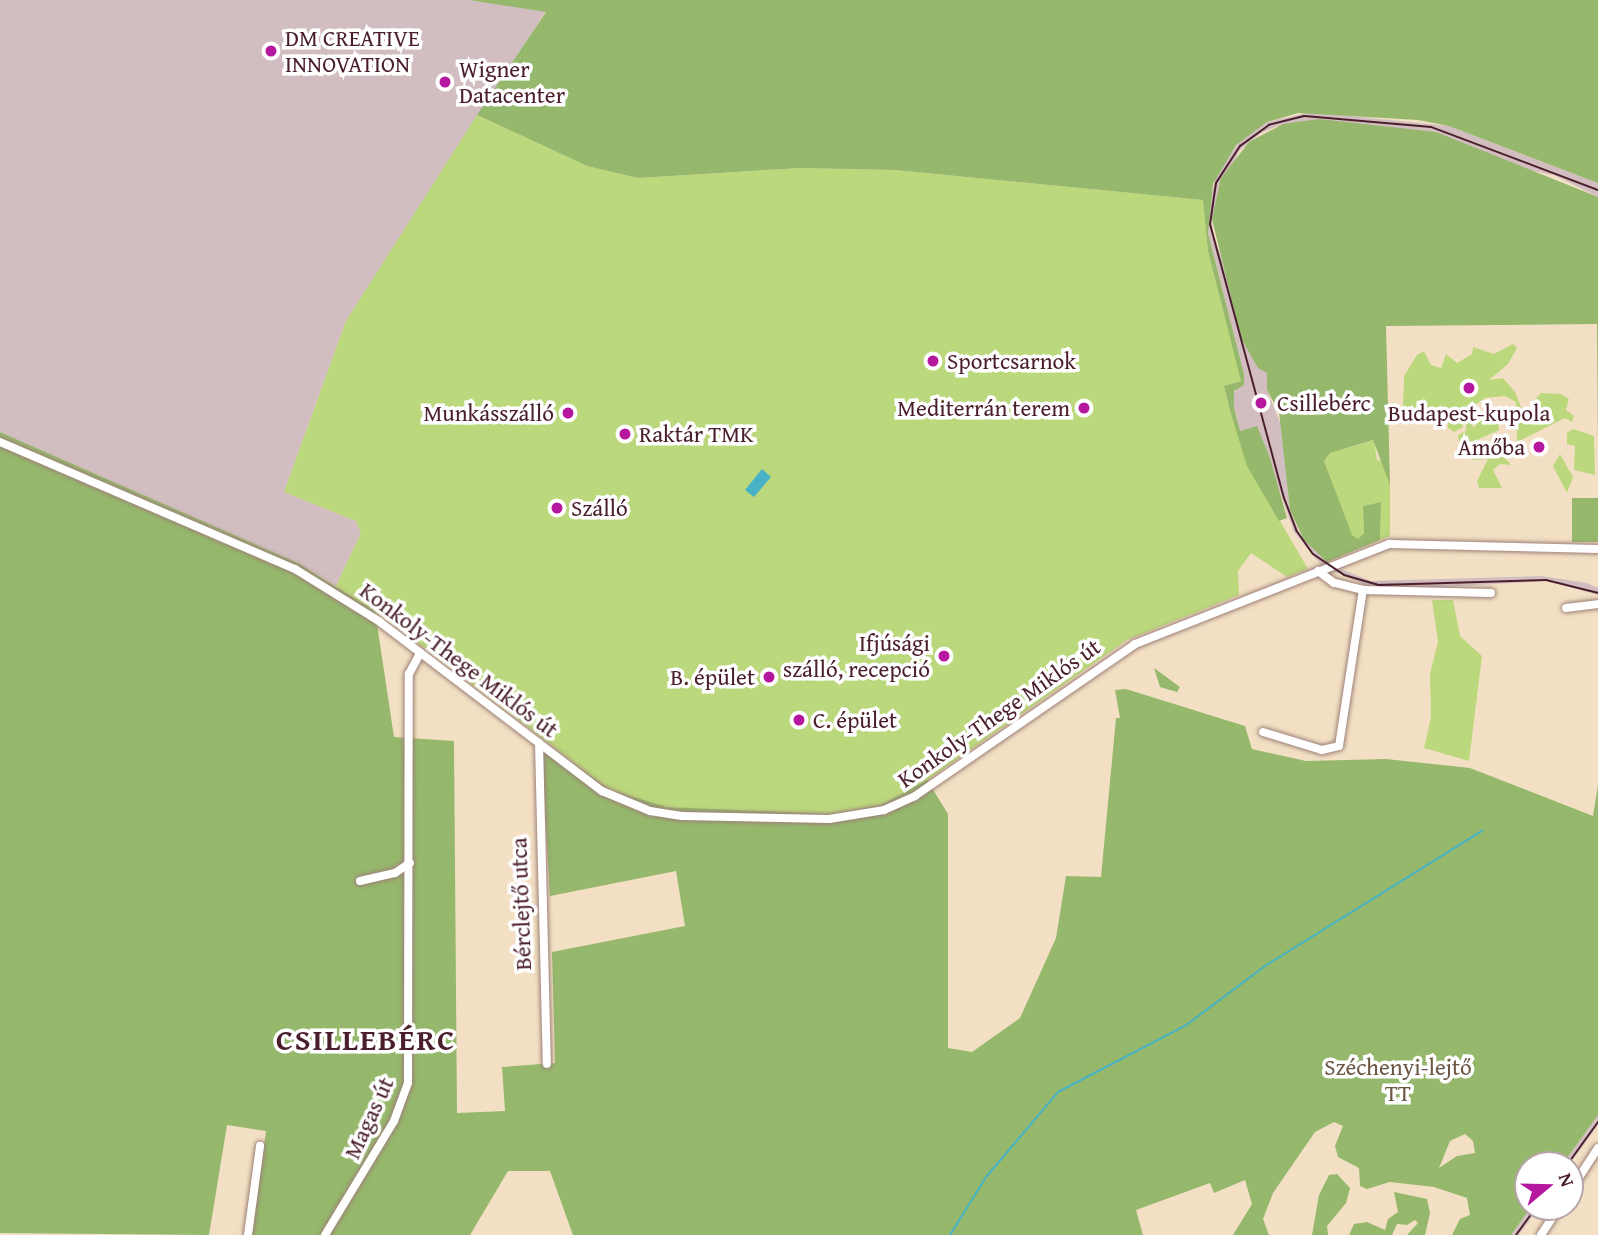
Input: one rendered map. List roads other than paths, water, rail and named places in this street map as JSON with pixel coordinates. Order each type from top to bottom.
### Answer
[{"type":"street","name":"Konkoly-Thege Miklós út","points":[[0,442],[295,569],[359,607],[602,791],[650,811],[682,816],[808,819],[866,815],[915,796],[1135,644],[1392,543],[1598,549]]},
{"type":"street","points":[[1318,571],[1334,583],[1363,590],[1491,593]]},
{"type":"street","points":[[1263,732],[1322,750],[1339,746],[1363,590]]},
{"type":"street","points":[[1566,608],[1598,604]]},
{"type":"street","name":"Magas út","points":[[325,1235],[394,1121],[408,1083],[411,879],[409,674],[420,653]]},
{"type":"street","name":"Bérclejtő utca","points":[[539,743],[547,1064]]},
{"type":"street","points":[[360,881],[399,871],[411,863]]},
{"type":"street","points":[[399,871],[411,879]]},
{"type":"street","points":[[248,1235],[260,1146]]},
{"type":"street","points":[[1584,1169],[1598,1147]]},
{"type":"water","points":[[762,469],[771,477],[754,497],[745,490]]},
{"type":"waterway","points":[[950,1235],[986,1177],[1058,1092],[1185,1026],[1265,966],[1482,831]]},
{"type":"railway","points":[[1598,190],[1431,127],[1304,116],[1269,125],[1240,146],[1216,183],[1210,224],[1284,498],[1296,530],[1313,554],[1344,575],[1379,585],[1546,580],[1598,593]]},
{"type":"railway","points":[[1577,1151],[1598,1122]]},
{"type":"railway","points":[[1516,1235],[1526,1221]]},
{"type":"place","name":"DM CREATIVE INNOVATION","points":[[271,51]]},
{"type":"place","name":"Wigner Datacenter","points":[[445,82]]},
{"type":"place","name":"Sportcsarnok","points":[[933,361]]},
{"type":"place","name":"Budapest-kupola","points":[[1469,388]]},
{"type":"place","name":"Csillebérc","points":[[1261,403]]},
{"type":"place","name":"Mediterrán terem","points":[[1084,408]]},
{"type":"place","name":"Munkásszálló","points":[[568,413]]},
{"type":"place","name":"Raktár TMK","points":[[625,434]]},
{"type":"place","name":"Amőba","points":[[1539,447]]},
{"type":"place","name":"Szálló","points":[[557,508]]},
{"type":"place","name":"Ifjúsági szálló, recepció","points":[[944,656]]},
{"type":"place","name":"B. épület","points":[[769,677]]},
{"type":"place","name":"C. épület","points":[[799,720]]},
{"type":"district","name":"CSILLEBÉRC","points":[[366,1039]]},
{"type":"park label","name":"Széchenyi-lejtő TT","points":[[1398,1080]]}]
